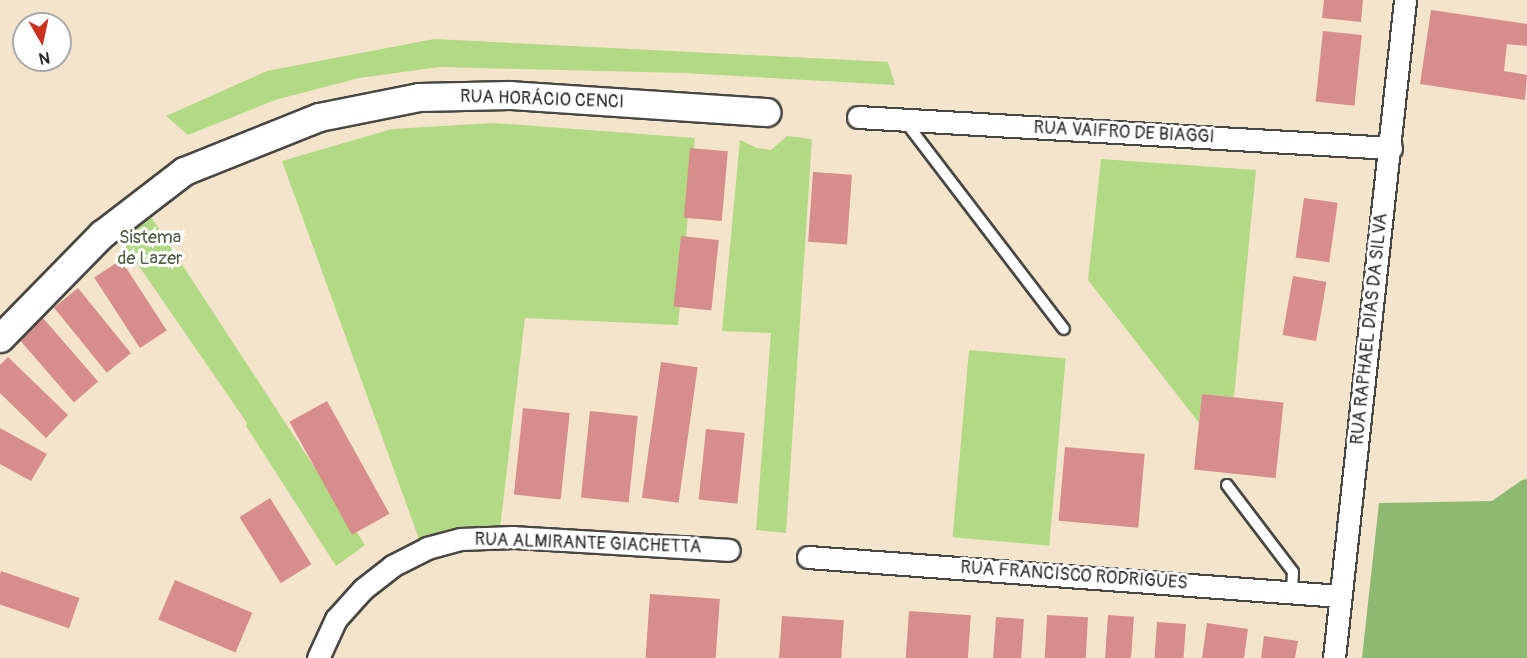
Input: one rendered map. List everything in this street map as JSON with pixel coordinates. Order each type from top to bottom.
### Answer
[{"type":"street","name":"RUA RAPHAEL DIAS DA SILVA","points":[[1334,658],[1391,148],[1405,0]]},
{"type":"street","name":"RUA HORÁCIO CENCI","points":[[0,338],[102,234],[184,171],[319,117],[419,97],[510,95],[766,112]]},
{"type":"street","name":"RUA VAIFRO DE BIAGGI","points":[[858,117],[1391,148]]},
{"type":"street","name":"RUA ALMIRANTE GIACHETTA","points":[[318,658],[336,619],[363,589],[392,566],[426,549],[461,539],[513,537],[729,550]]},
{"type":"street","name":"RUA FRANCISCO RODRIGUES","points":[[808,557],[1340,596]]},
{"type":"lane","points":[[904,120],[1064,329]]},
{"type":"lane","points":[[1227,485],[1293,572],[1292,592]]},
{"type":"green space","points":[[434,39],[888,62],[895,85],[684,73],[439,67],[359,78],[275,100],[188,135],[166,116],[267,71]]},
{"type":"green space","points":[[493,123],[695,138],[678,325],[525,318],[500,528],[456,530],[419,539],[282,161],[392,129]]},
{"type":"green space","points":[[787,136],[812,139],[786,533],[756,530],[771,333],[722,331],[740,140],[757,148],[771,150]]},
{"type":"green space","points":[[1101,159],[1256,170],[1234,397],[1202,394],[1199,423],[1088,280]]},
{"type":"green space","name":"Sistema de Lazer","points":[[151,217],[365,545],[336,566],[246,426],[247,423],[121,240]]},
{"type":"green space","points":[[969,350],[1066,358],[1049,546],[953,537]]},
{"type":"green space","points":[[1527,479],[1527,658],[1362,658],[1379,503],[1492,501],[1522,480]]},
{"type":"building","points":[[1324,0],[1363,0],[1361,22],[1322,18]]},
{"type":"building","points":[[1431,10],[1527,24],[1527,46],[1507,44],[1504,71],[1527,75],[1525,100],[1420,84]]},
{"type":"building","points":[[1323,31],[1362,35],[1354,106],[1316,102]]},
{"type":"building","points":[[690,148],[728,151],[722,221],[684,218]]},
{"type":"building","points":[[813,172],[852,175],[847,245],[808,242]]},
{"type":"building","points":[[1304,198],[1338,203],[1329,262],[1296,257]]},
{"type":"building","points":[[681,236],[719,240],[711,311],[674,307]]},
{"type":"building","points":[[121,260],[167,330],[140,348],[94,277]]},
{"type":"building","points":[[1293,276],[1326,282],[1316,341],[1283,335]]},
{"type":"building","points":[[78,288],[131,353],[107,373],[54,308]]},
{"type":"building","points":[[43,318],[98,381],[74,402],[19,339]]},
{"type":"building","points":[[8,357],[68,415],[46,438],[0,393],[0,365]]},
{"type":"building","points":[[661,362],[698,367],[679,503],[642,498]]},
{"type":"building","points":[[1202,394],[1284,403],[1276,478],[1194,470]]},
{"type":"building","points":[[327,401],[390,514],[352,535],[289,422]]},
{"type":"building","points":[[523,408],[570,413],[561,499],[514,495]]},
{"type":"building","points":[[590,411],[638,416],[629,503],[581,498]]},
{"type":"building","points":[[0,428],[47,454],[31,481],[0,464]]},
{"type":"building","points":[[706,429],[745,433],[737,504],[699,500]]},
{"type":"building","points":[[1065,447],[1145,454],[1138,528],[1059,521]]},
{"type":"building","points":[[270,498],[311,564],[281,583],[239,517]]},
{"type":"building","points":[[1,571],[79,598],[69,628],[0,604]]},
{"type":"building","points":[[175,580],[252,613],[236,652],[158,620]]},
{"type":"building","points":[[650,594],[720,599],[716,658],[646,658]]},
{"type":"building","points":[[909,611],[971,615],[968,658],[906,658]]},
{"type":"building","points":[[1047,615],[1088,617],[1086,658],[1045,658]]},
{"type":"building","points":[[1108,615],[1134,617],[1131,658],[1105,658]]},
{"type":"building","points":[[782,616],[844,620],[841,658],[779,658]]},
{"type":"building","points":[[996,617],[1024,619],[1021,658],[993,658]]},
{"type":"building","points":[[1157,622],[1186,624],[1184,658],[1154,658]]},
{"type":"building","points":[[1207,623],[1248,629],[1244,658],[1202,658]]},
{"type":"building","points":[[1264,636],[1298,641],[1295,658],[1261,658]]}]
